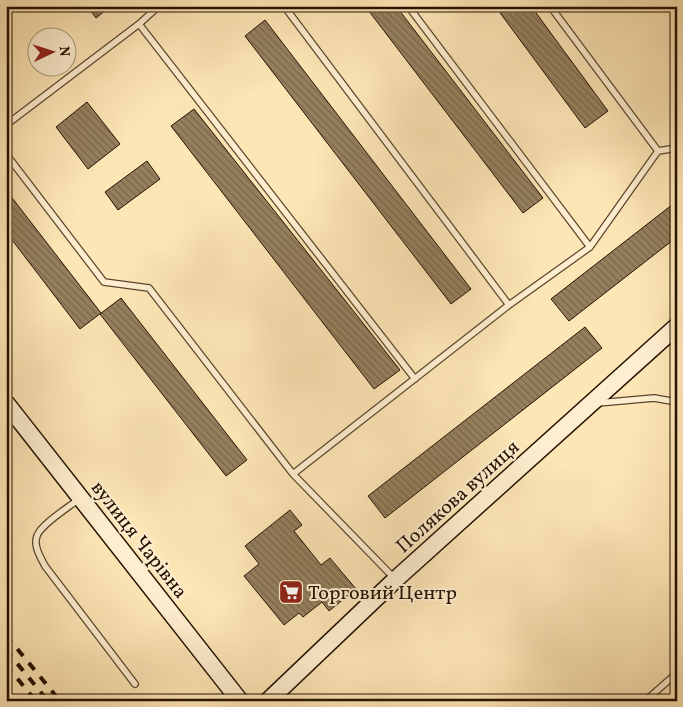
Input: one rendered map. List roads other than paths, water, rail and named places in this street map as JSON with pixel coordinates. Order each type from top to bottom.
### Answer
[{"type":"street","name":"Полякова вулиця","points":[[268,701],[396,580],[677,326]]},
{"type":"street","name":"вулиця Чарівна","points":[[6,403],[240,701]]},
{"type":"lane","points":[[6,126],[139,24],[159,6]]},
{"type":"lane","points":[[284,6],[509,304]]},
{"type":"lane","points":[[408,6],[590,247]]},
{"type":"lane","points":[[550,6],[658,152]]},
{"type":"lane","points":[[139,24],[415,379]]},
{"type":"lane","points":[[293,474],[509,304],[590,247],[658,152],[677,148]]},
{"type":"lane","points":[[6,154],[104,282],[149,288],[293,474],[396,580]]},
{"type":"lane","points":[[590,404],[654,398],[677,402]]},
{"type":"lane","points":[[80,498],[42,528],[36,537],[37,548],[45,566],[135,684]]},
{"type":"lane","points":[[645,701],[677,673]]},
{"type":"railway","points":[[6,635],[60,701]]},
{"type":"railway","points":[[6,650],[48,701]]},
{"type":"railway","points":[[6,665],[36,701]]},
{"type":"place","name":"Торговий Центр","points":[[291,592]]}]
